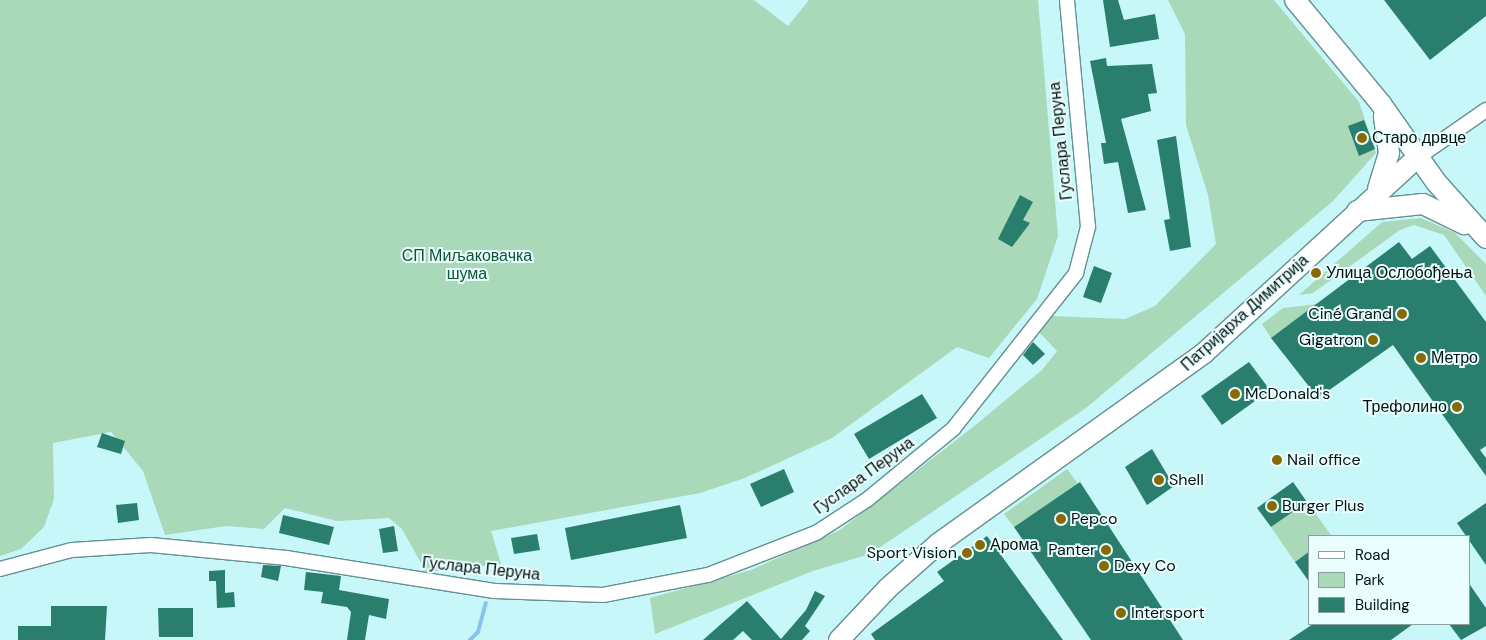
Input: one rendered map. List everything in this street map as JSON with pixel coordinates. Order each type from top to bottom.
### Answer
[{"type":"main road","points":[[1295,0],[1381,104],[1418,158],[1486,238]]},
{"type":"main road","points":[[1374,193],[1384,176],[1389,154],[1381,104]]},
{"type":"main road","name":"Патријарха Димитрија","points":[[839,640],[888,588],[939,544],[1204,353],[1374,193],[1418,158]]},
{"type":"main road","points":[[1357,210],[1428,205],[1486,238]]},
{"type":"street","name":"Гуслара Перуна","points":[[0,570],[72,550],[151,546],[286,558],[494,591],[603,595],[708,575],[816,533],[868,499],[953,429],[1076,273],[1088,227],[1067,0]]},
{"type":"street","points":[[1418,158],[1486,110]]},
{"type":"green space","name":"СП Миљаковачка шума","points":[[0,0],[754,0],[788,26],[809,0],[1038,0],[1058,236],[1037,299],[989,358],[957,347],[832,438],[745,478],[700,493],[491,531],[501,564],[426,572],[402,529],[389,518],[337,521],[285,508],[264,529],[226,526],[165,535],[143,471],[111,432],[53,443],[54,499],[44,527],[21,549],[0,556]]},
{"type":"green space","points":[[1168,0],[1274,0],[1359,102],[1376,153],[1333,201],[1086,408],[870,554],[813,571],[655,634],[650,598],[751,570],[840,530],[973,427],[1042,370],[1057,351],[1038,331],[1050,316],[1125,319],[1155,306],[1216,244],[1208,195],[1186,125],[1185,34]]},
{"type":"green space","points":[[1421,218],[1455,233],[1486,264],[1486,296],[1444,235],[1414,225],[1400,230],[1313,293],[1299,295],[1382,222]]},
{"type":"green space","points":[[1318,304],[1271,338],[1262,324],[1283,308]]},
{"type":"green space","points":[[1067,469],[1078,484],[1014,527],[1004,514]]},
{"type":"green space","points":[[1307,502],[1331,535],[1308,535],[1308,552],[1295,562],[1271,527]]},
{"type":"building","points":[[1103,0],[1118,0],[1124,20],[1155,14],[1159,39],[1110,47]]},
{"type":"building","points":[[1384,0],[1486,0],[1486,16],[1430,60]]},
{"type":"building","points":[[1106,58],[1107,66],[1152,64],[1157,93],[1148,94],[1151,111],[1121,119],[1146,210],[1128,213],[1118,162],[1104,164],[1101,143],[1106,143],[1090,61]]},
{"type":"building","name":"Старо дрвце","points":[[1364,120],[1375,149],[1359,156],[1348,126]]},
{"type":"building","points":[[1176,136],[1191,247],[1170,251],[1164,220],[1170,219],[1157,140]]},
{"type":"building","points":[[1020,195],[1033,202],[1023,220],[1030,223],[1012,247],[998,239]]},
{"type":"building","points":[[1399,242],[1412,259],[1430,246],[1486,322],[1486,446],[1480,450],[1486,458],[1486,476],[1393,345],[1318,398],[1271,338]]},
{"type":"building","points":[[1094,266],[1112,273],[1101,303],[1083,297]]},
{"type":"building","points":[[1033,342],[1045,354],[1033,365],[1023,355]]},
{"type":"building","points":[[1249,362],[1270,390],[1222,425],[1201,396]]},
{"type":"building","points":[[922,394],[937,418],[869,459],[854,434]]},
{"type":"building","points":[[102,433],[125,441],[121,454],[97,447]]},
{"type":"building","points":[[1152,449],[1174,486],[1147,505],[1125,467]]},
{"type":"building","points":[[784,469],[794,492],[761,507],[750,484]]},
{"type":"building","points":[[1080,482],[1183,640],[1091,640],[1014,527]]},
{"type":"building","points":[[1293,482],[1307,502],[1271,527],[1257,508]]},
{"type":"building","points":[[137,503],[139,520],[118,523],[116,505]]},
{"type":"building","points":[[1486,503],[1486,565],[1471,543],[1471,535],[1465,535],[1457,523]]},
{"type":"building","points":[[680,505],[687,538],[571,560],[565,528]]},
{"type":"building","points":[[283,515],[334,527],[329,545],[279,533]]},
{"type":"building","points":[[394,526],[398,551],[383,553],[379,529]]},
{"type":"building","points":[[537,534],[540,550],[514,554],[511,538]]},
{"type":"building","points":[[987,536],[1063,640],[875,640],[871,634],[944,581],[937,572]]},
{"type":"building","points":[[1308,552],[1308,580],[1295,562]]},
{"type":"building","points":[[263,565],[281,566],[278,581],[261,577]]},
{"type":"building","points":[[225,570],[225,593],[234,592],[235,607],[217,608],[216,581],[209,581],[209,571]]},
{"type":"building","points":[[306,572],[341,576],[339,590],[389,599],[386,619],[369,615],[365,640],[347,640],[351,612],[347,607],[321,603],[323,592],[304,590]]},
{"type":"building","points":[[1471,586],[1486,608],[1486,626],[1461,640],[1450,625],[1471,625]]},
{"type":"building","points":[[815,591],[825,596],[805,626],[810,631],[802,640],[752,640],[743,631],[733,640],[703,640],[747,601],[781,639],[806,610]]},
{"type":"building","points":[[51,606],[107,606],[105,640],[18,640],[18,626],[51,626]]},
{"type":"building","points":[[158,608],[193,608],[193,637],[159,637]]},
{"type":"building","points":[[1312,625],[1412,625],[1391,640],[1289,640]]},
{"type":"waterway","points":[[470,640],[478,632],[486,603]]},
{"type":"place","name":"Старо дрвце","points":[[1362,138]]},
{"type":"place","name":"Улица Ослобођења","points":[[1316,273]]},
{"type":"place","name":"Ciné Grand","points":[[1402,314]]},
{"type":"place","name":"Gigatron","points":[[1373,340]]},
{"type":"place","name":"Метро","points":[[1421,358]]},
{"type":"place","name":"McDonald's","points":[[1235,394]]},
{"type":"place","name":"Трефолино","points":[[1457,407]]},
{"type":"place","name":"Nail office","points":[[1277,460]]},
{"type":"place","name":"Shell","points":[[1159,480]]},
{"type":"place","name":"Burger Plus","points":[[1272,506]]},
{"type":"place","name":"Pepco","points":[[1061,519]]},
{"type":"place","name":"Арома","points":[[980,545]]},
{"type":"place","name":"Panter","points":[[1106,550]]},
{"type":"place","name":"Sport Vision","points":[[967,553]]},
{"type":"place","name":"Dexy Co","points":[[1104,566]]},
{"type":"place","name":"Intersport","points":[[1121,613]]}]
